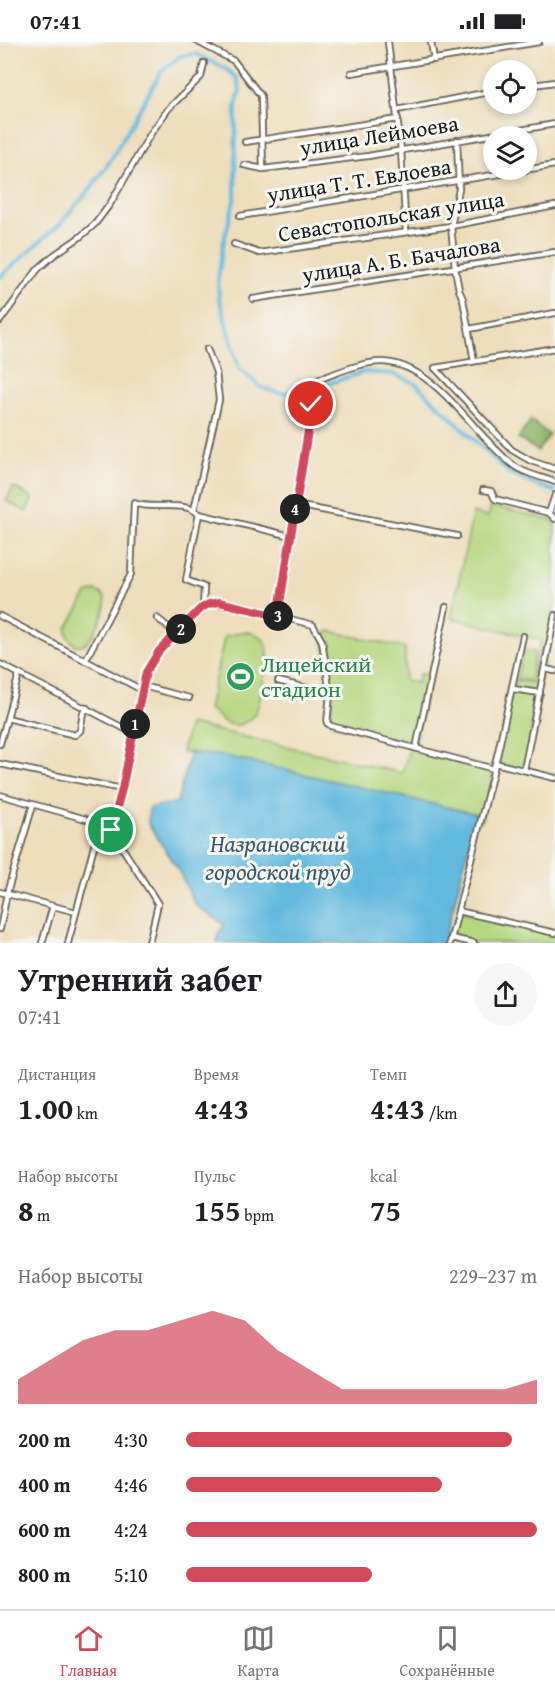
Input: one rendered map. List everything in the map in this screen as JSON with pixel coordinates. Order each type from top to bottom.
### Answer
[{"type":"street","points":[[388,42],[401,150],[406,232]]},
{"type":"street","points":[[431,42],[434,60]]},
{"type":"street","points":[[351,73],[539,42]]},
{"type":"street","points":[[201,43],[207,52]]},
{"type":"street","points":[[201,43],[234,61],[261,96],[263,169]]},
{"type":"street","points":[[0,321],[38,269],[80,237],[100,217],[110,204],[151,133],[169,108],[201,77],[204,63]]},
{"type":"street","points":[[537,84],[555,82]]},
{"type":"street","points":[[396,110],[483,93]]},
{"type":"street","points":[[245,142],[398,119]]},
{"type":"street","name":"улица Леймоева","points":[[244,165],[263,169],[368,156],[555,124]]},
{"type":"street","points":[[457,140],[459,189],[451,226],[454,268],[469,329],[474,361]]},
{"type":"street","name":"улица Т. Т. Евлоева","points":[[240,216],[555,165]]},
{"type":"street","name":"Севастопольская улица","points":[[234,244],[260,253],[451,226],[555,207]]},
{"type":"street","name":"улица А. Б. Бачалова","points":[[253,299],[555,252]]},
{"type":"street","points":[[469,329],[555,313]]},
{"type":"street","points":[[555,348],[435,368],[512,450],[531,461],[555,469]]},
{"type":"street","points":[[203,607],[204,587],[186,580],[196,512],[219,400],[216,372],[207,349]]},
{"type":"street","points":[[278,616],[310,420],[308,383],[369,363],[393,364],[417,373],[437,388],[512,465],[555,482]]},
{"type":"street","points":[[483,490],[490,491],[495,499],[549,513],[555,519]]},
{"type":"street","points":[[549,513],[555,496]]},
{"type":"street","points":[[86,661],[131,574],[134,502],[149,507],[169,506],[291,536]]},
{"type":"street","points":[[296,505],[457,536]]},
{"type":"street","points":[[68,943],[94,846],[111,830],[122,789],[146,672],[159,651],[203,607],[219,602],[309,623],[319,632],[330,694],[327,723],[331,726],[494,769]]},
{"type":"street","points":[[416,748],[446,607]]},
{"type":"street","points":[[524,770],[555,615]]},
{"type":"street","points":[[0,616],[142,688],[189,698]]},
{"type":"street","points":[[157,618],[177,634]]},
{"type":"street","points":[[474,943],[451,941],[513,689],[523,636]]},
{"type":"street","points":[[0,664],[133,733]]},
{"type":"street","points":[[545,669],[555,671]]},
{"type":"street","points":[[0,744],[19,674]]},
{"type":"street","points":[[278,681],[330,694]]},
{"type":"street","points":[[513,689],[540,693]]},
{"type":"street","points":[[7,718],[75,735],[80,731],[83,713],[87,708]]},
{"type":"street","points":[[495,763],[555,778]]},
{"type":"street","points":[[0,764],[122,789]]},
{"type":"street","points":[[0,795],[100,823],[111,830],[158,904],[149,943]]},
{"type":"street","points":[[0,928],[7,893],[33,805]]},
{"type":"street","points":[[0,892],[76,912]]},
{"type":"street","points":[[42,943],[53,906]]},
{"type":"street","points":[[458,911],[555,933]]},
{"type":"green space","points":[[531,420],[549,435],[538,451],[518,438]]},
{"type":"green space","points":[[13,487],[33,498],[26,512],[6,501]]},
{"type":"green space","points":[[491,506],[555,521],[555,602],[524,770],[495,763],[513,684],[516,680],[532,683],[541,640],[451,618],[473,513],[488,517]]},
{"type":"green space","points":[[95,591],[105,598],[103,614],[91,638],[84,644],[76,645],[68,637],[67,628],[87,594]]},
{"type":"green space","points":[[329,631],[405,648],[405,681],[417,683],[419,674],[430,675],[415,746],[331,722],[332,696],[324,639]]},
{"type":"green space","points":[[240,632],[252,633],[260,637],[268,650],[268,659],[256,711],[242,724],[235,725],[226,723],[208,709],[225,635],[230,636]]},
{"type":"green space","points":[[523,650],[535,652],[530,681],[517,679]]},
{"type":"green space","points":[[189,724],[402,773],[410,747],[494,769],[481,822],[476,814],[225,756],[182,752]]},
{"type":"green space","points":[[458,911],[555,933],[555,943],[474,943],[451,938]]},
{"type":"water","name":"Назрановский городской пруд","points":[[190,753],[225,756],[477,814],[444,943],[217,943],[218,935],[224,924],[195,905],[178,869],[148,824],[149,808],[177,802]]},
{"type":"waterway","points":[[0,277],[61,223],[91,188],[110,161],[161,72],[180,56],[196,54],[228,70],[237,78],[240,90],[236,106],[235,197],[223,245],[218,279],[219,298],[239,368],[262,388],[280,393],[299,393],[364,372],[392,374],[415,383],[509,473],[555,491]]},
{"type":"place","name":"Лицейский стадион","points":[[240,677]]},
{"type":"route","points":[[111,830],[122,789],[146,672],[159,651],[200,609],[209,604],[219,602],[278,616],[311,404]]}]
